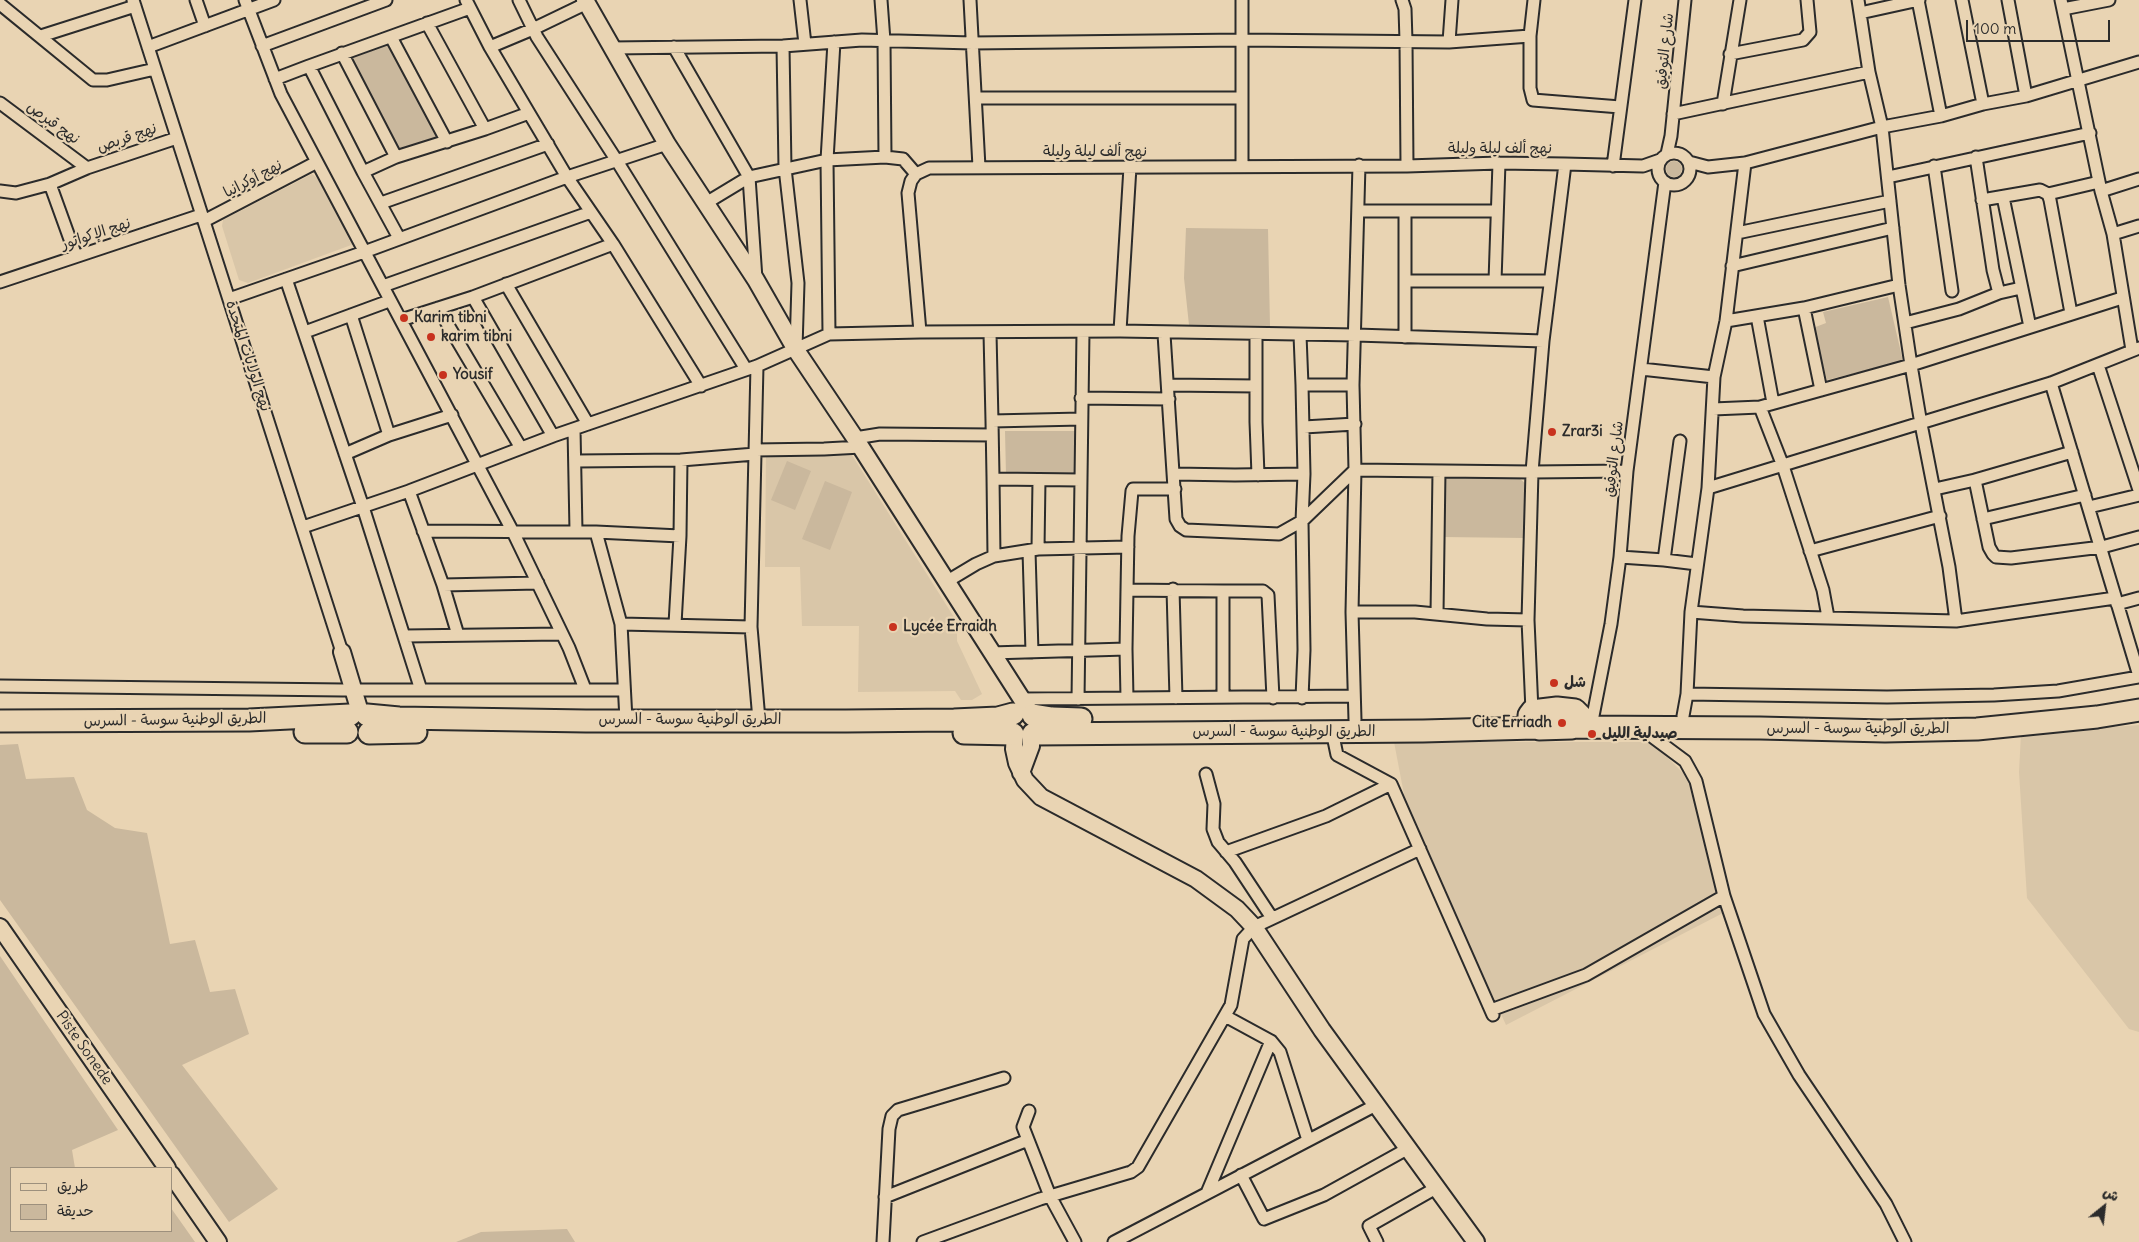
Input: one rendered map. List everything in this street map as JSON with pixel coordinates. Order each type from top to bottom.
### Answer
[{"type":"highway","name":"الطريق الوطنية سوسة - السرس","points":[[1583,720],[1683,716],[1882,720],[1975,717],[2063,708],[2139,696]]},
{"type":"highway","name":"الطريق الوطنية سوسة - السرس","points":[[1583,720],[1648,728],[1885,731],[1977,729],[2097,717],[2139,710]]},
{"type":"highway","name":"الطريق الوطنية سوسة - السرس","points":[[0,733],[399,718],[954,720],[998,718],[1023,721],[1052,718],[1112,720],[1355,720],[1532,718]]},
{"type":"highway","name":"الطريق الوطنية سوسة - السرس","points":[[0,721],[359,721],[493,731],[1023,721],[1332,731],[1442,731],[1532,718]]},
{"type":"highway","points":[[1532,718],[1556,729],[1583,720]]},
{"type":"street","points":[[196,0],[205,26]]},
{"type":"street","points":[[148,48],[205,26],[247,5],[274,0]]},
{"type":"street","points":[[262,46],[386,0]]},
{"type":"street","points":[[519,0],[533,30],[752,367],[755,452],[751,627],[759,720]]},
{"type":"street","points":[[800,0],[805,44]]},
{"type":"street","points":[[881,0],[884,41],[885,157]]},
{"type":"street","points":[[970,0],[978,167]]},
{"type":"street","points":[[1242,0],[1242,166]]},
{"type":"street","points":[[1402,0],[1405,9],[1406,41],[1407,166]]},
{"type":"street","points":[[1449,42],[1452,0]]},
{"type":"street","points":[[1534,0],[1530,36],[1530,88],[1533,100],[1620,107]]},
{"type":"street","points":[[1613,166],[1635,0]]},
{"type":"street","name":"شارع التوفيق","points":[[1664,157],[1671,136],[1685,0]]},
{"type":"street","points":[[1723,104],[1740,0]]},
{"type":"street","points":[[1730,54],[1803,40],[1810,32],[1807,0]]},
{"type":"street","points":[[1858,0],[1869,72],[1882,127],[1899,285],[1911,365],[1949,567],[1956,621]]},
{"type":"street","points":[[1860,13],[1919,0],[1941,116]]},
{"type":"street","points":[[1962,0],[1983,104]]},
{"type":"street","points":[[2008,0],[2026,96]]},
{"type":"street","points":[[1708,488],[2051,383],[2136,349],[2122,298],[2113,234],[2100,186],[2062,4],[2109,0]]},
{"type":"street","points":[[490,47],[533,30],[586,2],[667,144],[756,280],[796,350],[858,442],[1006,678],[1023,721],[1014,753],[1021,773],[1029,786],[1041,797],[1196,879],[1237,909],[1254,927],[1322,1030],[1476,1242]]},
{"type":"street","points":[[41,36],[134,3]]},
{"type":"street","name":"نهج الولايات المتحدة","points":[[134,3],[303,527],[353,689],[359,721]]},
{"type":"street","points":[[0,4],[93,80],[108,80],[155,69]]},
{"type":"street","points":[[275,79],[342,53],[427,24],[468,4],[490,47],[567,177],[613,244],[701,386]]},
{"type":"street","points":[[247,5],[281,94],[513,532],[562,634],[585,689]]},
{"type":"street","points":[[427,24],[485,129]]},
{"type":"street","points":[[611,48],[783,46],[884,41],[972,43],[1242,40],[1449,42],[1530,36]]},
{"type":"street","points":[[391,37],[447,142]]},
{"type":"street","points":[[829,334],[828,160],[834,42]]},
{"type":"street","points":[[783,46],[785,168],[798,283],[796,350]]},
{"type":"street","points":[[674,47],[749,176],[756,280]]},
{"type":"street","points":[[342,53],[396,157]]},
{"type":"street","points":[[1643,166],[1673,185],[1708,167],[1745,163],[1882,127],[1941,116],[1983,104],[2026,96],[2139,62]]},
{"type":"street","points":[[309,66],[399,238]]},
{"type":"street","points":[[1673,114],[1869,72]]},
{"type":"street","points":[[976,98],[1241,98]]},
{"type":"street","name":"نهج قبرص","points":[[0,103],[88,168]]},
{"type":"street","points":[[363,172],[396,157],[447,142],[529,113]]},
{"type":"street","points":[[1888,177],[2090,133]]},
{"type":"street","points":[[1661,204],[1684,181],[1690,170],[1686,158],[1671,136]]},
{"type":"street","name":"نهج قربص","points":[[0,192],[16,193],[50,184],[88,168],[177,138]]},
{"type":"street","points":[[381,203],[548,144]]},
{"type":"street","points":[[229,299],[364,252],[567,177],[667,144]]},
{"type":"street","points":[[1643,166],[1675,152],[1708,167]]},
{"type":"street","points":[[706,203],[749,176],[828,160],[885,157],[903,159],[916,174],[911,181],[908,193],[920,332]]},
{"type":"street","points":[[1662,179],[1658,168],[1664,157]]},
{"type":"street","points":[[1976,157],[1993,270],[1999,293]]},
{"type":"street","name":"نهج أوكرانيا","points":[[202,218],[317,162]]},
{"type":"street","points":[[1495,282],[1499,163]]},
{"type":"street","name":"نهج ألف ليلة وليلة","points":[[916,174],[929,168],[978,167],[1407,166],[1499,163],[1643,166]]},
{"type":"street","points":[[1683,716],[1687,694],[1691,612],[1708,488],[1714,376],[1726,321],[1745,163]]},
{"type":"street","points":[[1532,718],[1528,620],[1532,472],[1543,341],[1564,164]]},
{"type":"street","points":[[1355,720],[1352,612],[1355,470],[1353,384],[1356,335],[1359,165]]},
{"type":"street","points":[[1934,166],[1952,292]]},
{"type":"street","points":[[1120,331],[1130,167]]},
{"type":"street","name":"شارع التوفيق","points":[[1583,720],[1611,624],[1620,557],[1627,471],[1661,204],[1662,179]]},
{"type":"street","points":[[1982,200],[2040,190],[2048,194],[2139,179]]},
{"type":"street","points":[[50,184],[76,256]]},
{"type":"street","points":[[2048,194],[2071,313]]},
{"type":"street","points":[[2003,197],[2030,328]]},
{"type":"street","points":[[1737,233],[1890,201]]},
{"type":"street","points":[[1359,211],[1497,210]]},
{"type":"street","points":[[1405,337],[1406,211]]},
{"type":"street","points":[[384,286],[591,212]]},
{"type":"street","name":"نهج الإكواتور","points":[[0,282],[76,256],[202,218]]},
{"type":"street","points":[[2113,234],[2139,226]]},
{"type":"street","points":[[1732,266],[1893,228]]},
{"type":"street","points":[[401,320],[473,297],[613,244]]},
{"type":"street","points":[[286,279],[363,507],[421,690]]},
{"type":"street","points":[[1405,280],[1550,281]]},
{"type":"street","points":[[506,284],[588,424]]},
{"type":"street","points":[[1726,321],[1804,308],[1899,285]]},
{"type":"street","points":[[1905,323],[1959,309],[1999,293],[2021,288]]},
{"type":"street","points":[[473,297],[553,436]]},
{"type":"street","points":[[1713,409],[1760,407],[1911,365],[2122,298]]},
{"type":"street","points":[[305,332],[389,301]]},
{"type":"street","points":[[438,308],[521,448]]},
{"type":"street","points":[[1804,308],[1821,390]]},
{"type":"street","points":[[351,315],[389,436]]},
{"type":"street","points":[[1758,316],[1773,403]]},
{"type":"street","points":[[303,527],[409,491],[553,436],[701,386],[796,350],[829,334],[1120,331],[1164,334],[1356,335],[1543,341]]},
{"type":"street","points":[[1078,699],[1083,332]]},
{"type":"street","points":[[990,333],[994,556]]},
{"type":"street","points":[[1164,334],[1176,519],[1180,526],[1186,530],[1279,534],[1302,520],[1355,470],[1627,471]]},
{"type":"street","points":[[1256,334],[1258,475]]},
{"type":"street","points":[[1300,335],[1304,427],[1302,520],[1304,650],[1302,698]]},
{"type":"street","points":[[2098,365],[2139,490]]},
{"type":"street","points":[[1641,369],[1714,376]]},
{"type":"street","points":[[1687,694],[1914,697],[1994,695],[2058,691],[2139,676],[2102,547],[2051,383]]},
{"type":"street","points":[[1302,385],[1353,384]]},
{"type":"street","points":[[1168,385],[1256,386]]},
{"type":"street","points":[[1081,398],[1169,400]]},
{"type":"street","points":[[1760,407],[1783,466],[1823,590],[1828,617]]},
{"type":"street","points":[[345,454],[389,436],[452,415]]},
{"type":"street","points":[[992,421],[1081,419]]},
{"type":"street","points":[[1304,427],[1355,424]]},
{"type":"street","points":[[574,429],[576,531]]},
{"type":"street","points":[[576,461],[681,460],[755,452],[824,449],[858,442],[880,434],[992,435]]},
{"type":"street","points":[[1664,560],[1680,441]]},
{"type":"street","points":[[1935,490],[2072,452]]},
{"type":"street","points":[[675,624],[680,536],[681,460]]},
{"type":"street","points":[[1436,614],[1439,471]]},
{"type":"street","points":[[1174,474],[1304,474]]},
{"type":"street","points":[[993,477],[1081,480]]},
{"type":"street","points":[[1032,652],[1033,550],[1039,480]]},
{"type":"street","points":[[1975,480],[1989,546],[1996,557],[2012,558],[2102,547],[2139,537]]},
{"type":"street","points":[[1127,698],[1128,547],[1132,490],[1175,489]]},
{"type":"street","points":[[409,491],[443,585],[458,635]]},
{"type":"street","points":[[1983,519],[2084,494]]},
{"type":"street","points":[[2089,508],[2139,494]]},
{"type":"street","points":[[1810,551],[1940,516]]},
{"type":"street","points":[[424,531],[576,531],[680,536]]},
{"type":"street","points":[[596,532],[621,624],[626,720]]},
{"type":"street","points":[[946,582],[976,564],[994,556],[1033,550],[1128,547]]},
{"type":"street","points":[[1620,557],[1697,564]]},
{"type":"street","points":[[443,585],[538,583]]},
{"type":"street","points":[[1173,589],[1176,698]]},
{"type":"street","points":[[1127,590],[1264,591],[1268,595],[1273,698]]},
{"type":"street","points":[[1223,591],[1223,697]]},
{"type":"street","points":[[1691,612],[1743,616],[1956,621],[2139,598]]},
{"type":"street","points":[[1352,612],[1436,614],[1487,619],[1528,620]]},
{"type":"street","points":[[621,624],[751,627]]},
{"type":"street","points":[[404,636],[562,634]]},
{"type":"street","points":[[991,653],[1079,652],[1126,649]]},
{"type":"street","points":[[0,686],[624,690]]},
{"type":"street","points":[[1023,721],[1078,699],[1354,696]]},
{"type":"street","points":[[1648,728],[1650,735],[1685,761],[1696,781],[1724,896],[1764,1014],[1799,1075],[1886,1204],[1905,1242]]},
{"type":"street","points":[[1332,731],[1337,755],[1391,784],[1492,1013],[1586,975],[1724,896]]},
{"type":"street","points":[[1206,774],[1214,804],[1213,829],[1218,842],[1272,918]]},
{"type":"street","points":[[1226,852],[1326,816],[1391,784]]},
{"type":"street","points":[[923,1242],[1050,1196],[1132,1172],[1138,1167],[1231,1005],[1243,939],[1254,927],[1420,849]]},
{"type":"street","name":"Piste Sonede","points":[[0,927],[166,1167]]},
{"type":"street","points":[[1225,1016],[1271,1042],[1280,1052],[1308,1140]]},
{"type":"street","points":[[1208,1193],[1271,1042]]},
{"type":"street","points":[[883,1242],[889,1128],[892,1116],[898,1110],[1004,1078]]},
{"type":"street","points":[[1114,1242],[1376,1105]]},
{"type":"street","points":[[1029,1111],[1023,1127],[1050,1196],[1075,1242]]},
{"type":"street","points":[[885,1196],[1028,1140]]},
{"type":"street","points":[[1241,1175],[1264,1219],[1324,1195],[1408,1149]]},
{"type":"street","points":[[172,1175],[218,1242]]},
{"type":"street","points":[[1377,1242],[1369,1226],[1436,1188]]},
{"type":"shaded area","points":[[312,174],[317,178],[354,244],[248,283],[239,280],[222,226],[223,220]]},
{"type":"shaded area","points":[[766,452],[850,452],[957,622],[957,641],[982,694],[972,700],[961,700],[955,691],[858,692],[859,626],[802,626],[800,567],[765,567]]},
{"type":"shaded area","points":[[2139,725],[2139,1032],[2129,1029],[2027,898],[2019,772],[2021,734]]},
{"type":"shaded area","points":[[1394,742],[1649,742],[1683,773],[1689,784],[1725,912],[1506,1025],[1407,810]]},
{"type":"green space","points":[[388,42],[439,134],[438,139],[400,151],[351,60],[353,55]]},
{"type":"green space","points":[[1674,161],[1680,163],[1682,169],[1680,175],[1674,177],[1668,175],[1666,169],[1668,163]]},
{"type":"green space","points":[[1186,228],[1268,229],[1270,326],[1189,325],[1184,278]]},
{"type":"green space","points":[[1888,297],[1903,361],[1827,380],[1813,328],[1826,323],[1823,312]]},
{"type":"green space","points":[[1005,431],[1076,431],[1077,474],[1006,475]]},
{"type":"green space","points":[[787,461],[811,471],[795,510],[771,500]]},
{"type":"green space","points":[[1443,475],[1518,477],[1528,486],[1524,538],[1443,537]]},
{"type":"green space","points":[[825,481],[852,492],[830,550],[802,539]]},
{"type":"green space","points":[[18,744],[26,779],[74,777],[87,810],[115,828],[147,833],[170,944],[195,940],[210,992],[235,989],[249,1034],[182,1065],[278,1189],[229,1222],[0,900],[0,745]]},
{"type":"green space","points":[[0,956],[118,1130],[72,1150],[75,1167],[10,1167],[10,1232],[172,1232],[172,1209],[195,1242],[0,1242]]},
{"type":"green space","points":[[567,1229],[575,1242],[456,1242],[481,1232]]},
{"type":"place","name":"Karim tibni","points":[[404,318]]},
{"type":"place","name":"karim tibni","points":[[431,337]]},
{"type":"place","name":"Yousif","points":[[443,375]]},
{"type":"place","name":"Zrar3i","points":[[1552,432]]},
{"type":"place","name":"Lycée Erraidh","points":[[893,627]]},
{"type":"place","name":"شل","points":[[1554,683]]},
{"type":"place","name":"Cite Erriadh","points":[[1562,723]]},
{"type":"place","name":"صيدلية الليل","points":[[1592,734]]}]
